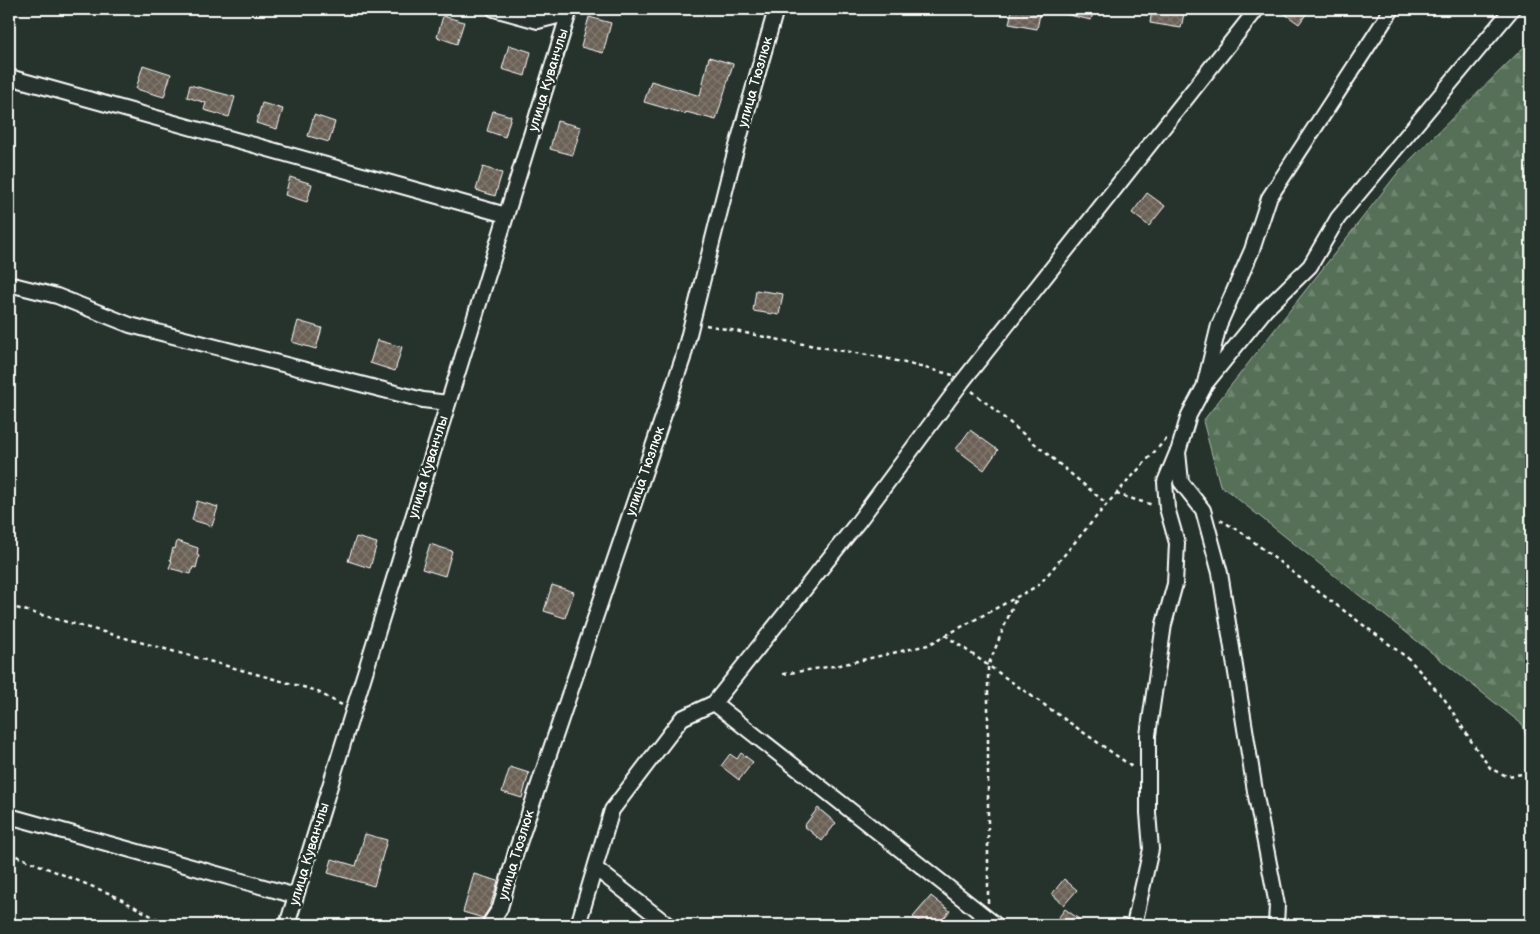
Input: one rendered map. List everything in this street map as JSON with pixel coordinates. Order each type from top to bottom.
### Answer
[{"type":"street","points":[[494,9],[538,21],[570,10]]},
{"type":"street","name":"улица Тюзлюк","points":[[489,925],[500,908],[516,852],[683,358],[730,170],[776,9]]},
{"type":"street","points":[[578,925],[612,810],[682,718],[714,704],[858,522],[962,382],[1257,9]]},
{"type":"street","points":[[1204,387],[1219,325],[1252,250],[1269,198],[1392,9]]},
{"type":"street","points":[[1134,925],[1151,849],[1148,813],[1148,735],[1164,624],[1176,584],[1177,543],[1167,508],[1165,482],[1178,452],[1189,416],[1204,387],[1265,310],[1310,266],[1338,218],[1512,9]]},
{"type":"street","name":"улица Куванчлы","points":[[287,925],[570,10]]},
{"type":"street","points":[[9,76],[506,215]]},
{"type":"street","points":[[9,284],[58,296],[130,325],[423,400],[448,403]]},
{"type":"street","points":[[1178,452],[1181,482],[1203,510],[1220,573],[1255,790],[1278,905],[1276,925]]},
{"type":"street","points":[[714,704],[992,922]]},
{"type":"street","points":[[9,816],[296,896]]},
{"type":"street","points":[[595,868],[668,925]]},
{"type":"path","points":[[692,321],[708,326],[780,340],[885,358],[952,374],[1107,504]]},
{"type":"path","points":[[783,674],[840,665],[928,645],[1039,585],[1107,504],[1173,431]]},
{"type":"path","points":[[1203,510],[1240,531],[1296,576],[1409,659],[1445,700],[1491,769],[1507,776],[1524,774],[1531,769]]},
{"type":"path","points":[[992,922],[988,666],[1016,597]]},
{"type":"path","points":[[9,606],[314,690],[353,711]]},
{"type":"path","points":[[945,635],[1148,778]]},
{"type":"path","points":[[1531,817],[1529,837],[1531,845]]},
{"type":"path","points":[[9,853],[111,894],[168,925]]},
{"type":"green space","points":[[1531,40],[1531,759],[1523,725],[1220,485],[1203,421],[1400,170]]},
{"type":"building","points":[[1012,9],[1041,9],[1037,29],[1009,24]]},
{"type":"building","points":[[1061,9],[1094,9],[1091,20],[1060,13]]},
{"type":"building","points":[[1152,9],[1185,9],[1181,28],[1150,23]]},
{"type":"building","points":[[1278,9],[1310,9],[1299,24]]},
{"type":"building","points":[[443,16],[464,22],[457,44],[437,37]]},
{"type":"building","points":[[589,17],[611,23],[603,53],[581,47]]},
{"type":"building","points":[[509,45],[531,52],[525,76],[502,69]]},
{"type":"building","points":[[709,57],[733,64],[716,120],[686,112],[685,114],[644,102],[651,81],[700,96]]},
{"type":"building","points":[[143,65],[171,74],[164,97],[136,89]]},
{"type":"building","points":[[190,85],[235,97],[229,117],[204,110],[206,103],[187,97]]},
{"type":"building","points":[[262,103],[283,109],[277,129],[256,123]]},
{"type":"building","points":[[493,111],[511,116],[505,137],[487,131]]},
{"type":"building","points":[[314,115],[335,122],[329,142],[308,136]]},
{"type":"building","points":[[557,121],[581,127],[573,155],[550,149]]},
{"type":"building","points":[[483,167],[502,173],[495,196],[476,190]]},
{"type":"building","points":[[290,177],[312,184],[307,202],[285,195]]},
{"type":"building","points":[[1147,193],[1165,206],[1149,226],[1132,213]]},
{"type":"building","points":[[756,290],[783,294],[779,315],[753,311]]},
{"type":"building","points":[[298,321],[322,328],[316,349],[292,342]]},
{"type":"building","points":[[377,340],[402,347],[395,371],[370,363]]},
{"type":"building","points":[[970,430],[998,450],[984,470],[956,449]]},
{"type":"building","points":[[197,501],[218,507],[212,526],[192,520]]},
{"type":"building","points":[[356,537],[377,543],[370,568],[348,561]]},
{"type":"building","points":[[177,541],[198,548],[197,555],[199,556],[196,568],[193,567],[191,574],[169,568],[172,561],[170,560],[173,548],[175,549]]},
{"type":"building","points":[[430,544],[452,551],[445,576],[422,569]]},
{"type":"building","points":[[552,585],[574,592],[565,618],[544,611]]},
{"type":"building","points":[[741,753],[753,762],[739,780],[721,766],[730,754],[737,759]]},
{"type":"building","points":[[510,767],[529,773],[522,798],[502,792]]},
{"type":"building","points":[[818,808],[836,823],[822,841],[804,826]]},
{"type":"building","points":[[365,834],[387,840],[374,886],[328,873],[332,859],[356,866]]},
{"type":"building","points":[[474,874],[498,881],[490,907],[483,918],[463,912]]},
{"type":"building","points":[[1064,879],[1077,890],[1064,905],[1052,894]]},
{"type":"building","points":[[931,896],[950,911],[938,925],[924,925],[913,917]]},
{"type":"building","points":[[1065,909],[1087,925],[1053,925]]}]
